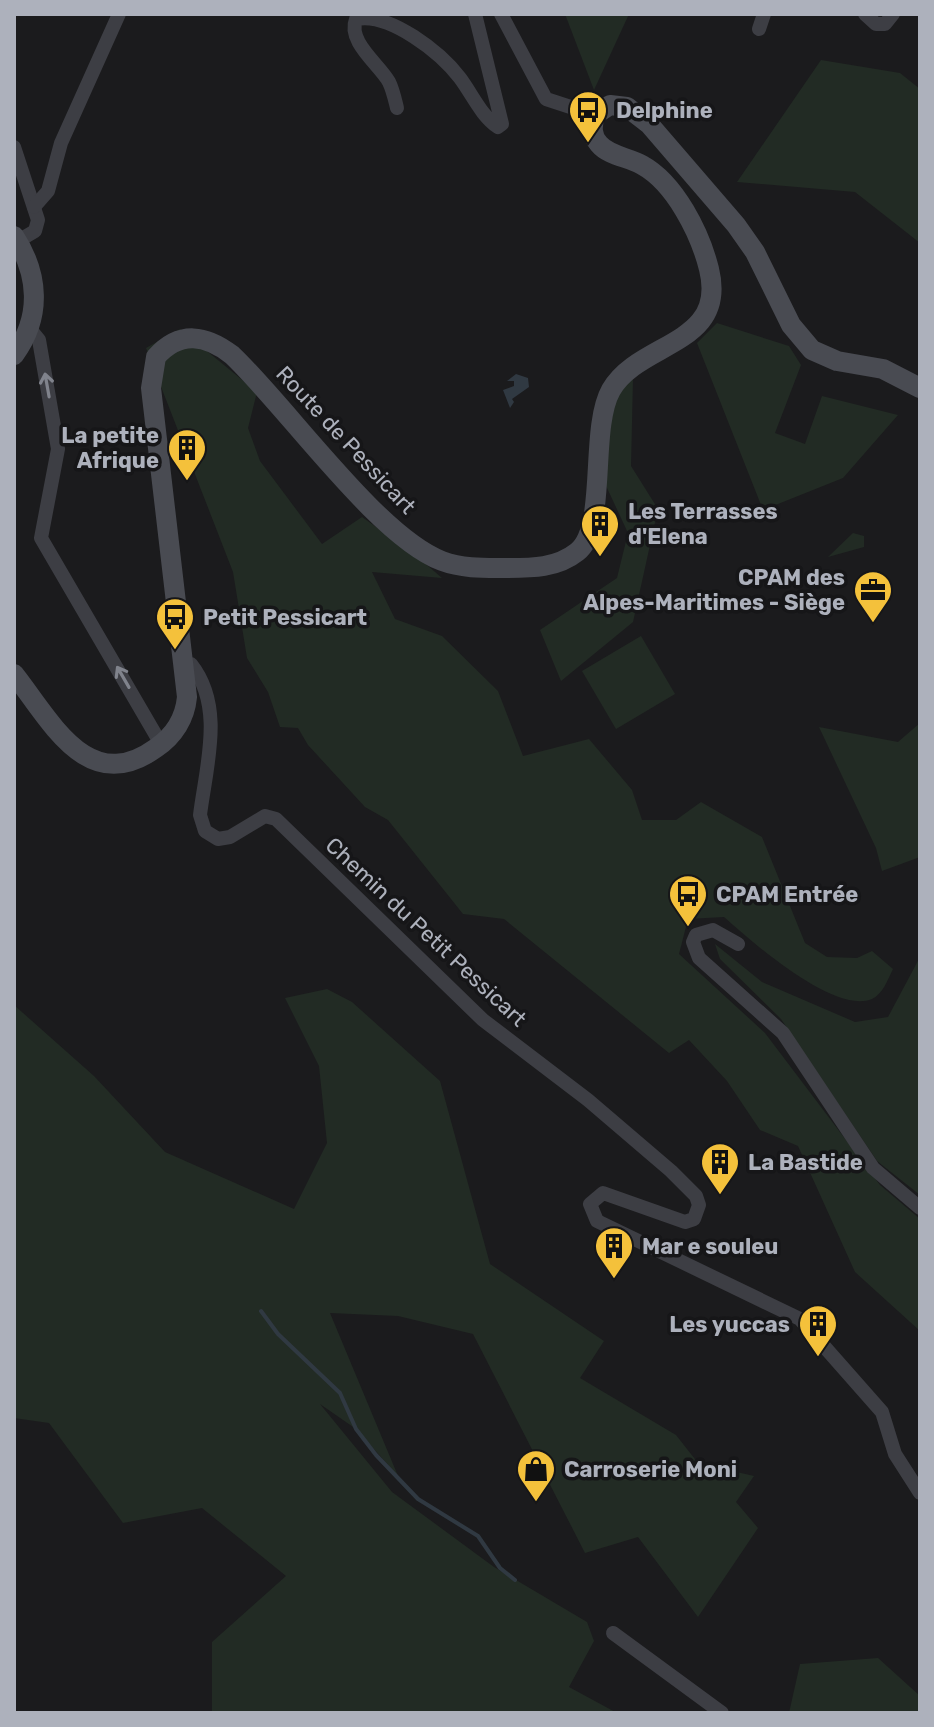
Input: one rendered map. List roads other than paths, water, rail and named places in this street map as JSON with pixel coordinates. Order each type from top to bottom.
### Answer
[{"type":"street","points":[[34,207],[48,191],[61,143],[119,14]]},
{"type":"street","points":[[397,108],[389,82],[358,41],[353,25],[356,19],[392,26],[429,49],[458,75],[490,120],[498,127],[502,124],[475,14]]},
{"type":"street","points":[[501,14],[546,99],[595,115],[601,109],[618,104],[649,124],[746,238],[791,325],[812,350],[837,361],[883,369],[920,388]]},
{"type":"street","points":[[759,29],[764,14]]},
{"type":"street","points":[[865,14],[876,24],[885,24],[893,14]]},
{"type":"street","name":"Route de Pessicart","points":[[14,674],[67,743],[92,760],[119,765],[134,761],[161,744],[186,709],[184,664],[151,388],[156,357],[178,340],[204,339],[232,355],[369,505],[427,554],[460,566],[528,568],[555,564],[581,550],[592,525],[606,400],[621,376],[682,339],[702,320],[709,308],[711,282],[699,240],[666,185],[643,165],[601,147],[593,132],[595,115]]},
{"type":"street","points":[[14,147],[38,226],[16,238],[35,293],[30,329],[14,355]]},
{"type":"street","points":[[30,329],[39,340],[58,449],[41,538],[161,744]]},
{"type":"street","name":"Chemin du Petit Pessicart","points":[[184,664],[191,664],[196,670],[213,710],[200,815],[205,831],[218,839],[230,837],[265,816],[276,819],[483,1020],[588,1100],[671,1171],[696,1196],[699,1205],[694,1219],[685,1222],[603,1193],[590,1204],[591,1213],[597,1221],[800,1319],[882,1412],[895,1454],[920,1493]]},
{"type":"street","points":[[738,944],[713,930],[696,935],[693,942],[699,958],[783,1033],[873,1168],[920,1208]]},
{"type":"street","points":[[613,1633],[722,1713]]},
{"type":"waterway","points":[[261,1311],[278,1334],[340,1393],[356,1429],[376,1455],[418,1499],[478,1536],[500,1568],[515,1580]]},
{"type":"place","name":"Delphine","points":[[588,144]]},
{"type":"place","name":"La petite Afrique","points":[[187,482]]},
{"type":"place","name":"Les Terrasses d'Elena","points":[[600,558]]},
{"type":"place","name":"CPAM des Alpes-Maritimes - Siège","points":[[873,624]]},
{"type":"place","name":"Petit Pessicart","points":[[175,651]]},
{"type":"place","name":"CPAM Entrée","points":[[688,928]]},
{"type":"place","name":"La Bastide","points":[[720,1196]]},
{"type":"place","name":"Mar e souleu","points":[[614,1280]]},
{"type":"place","name":"Les yuccas","points":[[818,1358]]},
{"type":"place","name":"Carroserie Moni","points":[[536,1503]]}]
